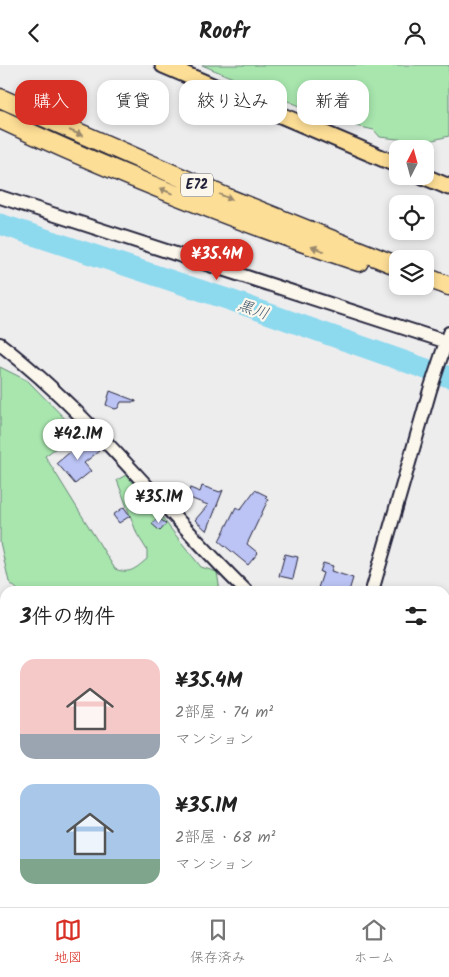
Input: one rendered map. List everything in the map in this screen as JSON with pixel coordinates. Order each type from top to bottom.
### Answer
[{"type":"highway","name":"E72","points":[[0,98],[210,191],[389,262]]},
{"type":"highway","name":"E72","points":[[0,119],[127,175],[226,215],[389,272]]},
{"type":"highway","points":[[434,280],[449,286]]},
{"type":"highway","points":[[434,287],[449,292]]},
{"type":"main road","points":[[163,65],[389,161]]},
{"type":"main road","points":[[434,181],[449,187]]},
{"type":"street","points":[[0,197],[448,337],[430,390],[373,586]]},
{"type":"street","points":[[0,344],[33,369],[92,428],[241,586]]},
{"type":"green space","points":[[202,65],[449,65],[449,136],[433,140],[380,137],[374,130],[352,125],[369,125],[369,80],[297,80],[297,105],[287,101],[287,80],[238,80]]},
{"type":"green space","points":[[0,367],[28,381],[78,432],[45,456],[115,569],[129,571],[147,559],[147,550],[137,534],[117,480],[126,475],[135,478],[170,528],[201,567],[217,572],[219,586],[13,586],[9,582],[0,542]]},
{"type":"building","points":[[110,391],[136,402],[121,402],[118,408],[115,409],[106,405]]},
{"type":"building","points":[[88,437],[99,451],[84,463],[91,471],[75,484],[57,463]]},
{"type":"building","points":[[202,486],[220,492],[223,490],[207,531],[195,520],[208,505],[187,497],[190,488],[200,492]]},
{"type":"building","points":[[255,490],[267,496],[265,498],[268,500],[247,544],[258,553],[248,565],[219,541],[236,507],[240,510]]},
{"type":"building","points":[[124,507],[130,516],[119,523],[113,515]]},
{"type":"building","points":[[158,517],[166,524],[160,531],[152,524]]},
{"type":"building","points":[[285,554],[298,557],[293,579],[279,576]]},
{"type":"building","points":[[323,563],[333,566],[331,571],[353,578],[351,586],[319,586],[323,573],[320,572]]},
{"type":"waterway","name":"黒川","points":[[0,224],[233,301],[449,377]]}]
